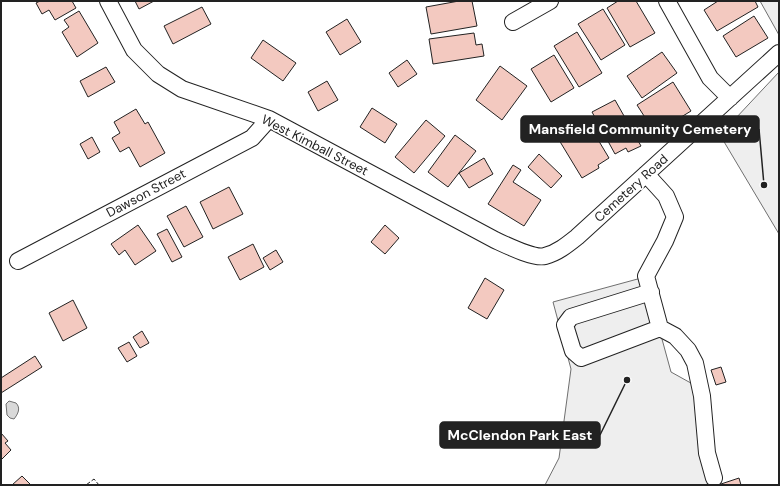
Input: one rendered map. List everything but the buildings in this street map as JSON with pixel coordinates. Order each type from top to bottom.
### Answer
[{"type":"street","name":"West Kimball Street","points":[[108,1],[134,50],[158,74],[182,89],[269,119],[495,240],[528,254],[544,257],[551,254]]},
{"type":"street","points":[[513,22],[550,1]]},
{"type":"street","points":[[667,1],[710,78],[730,98]]},
{"type":"street","name":"Cemetery Road","points":[[551,254],[559,251],[577,238],[779,53]]},
{"type":"street","name":"Dawson Street","points":[[18,261],[252,138],[269,119]]},
{"type":"street","points":[[646,174],[666,196],[674,217],[665,241],[646,276],[660,328],[675,336],[688,350],[695,363],[702,396],[707,453],[714,478]]},
{"type":"street","points":[[651,292],[571,317],[565,325],[573,351],[580,358],[660,328]]},
{"type":"shaded area","points":[[760,1],[779,1],[779,35]]},
{"type":"shaded area","points":[[779,72],[779,234],[720,135]]},
{"type":"shaded area","points":[[645,277],[671,372],[698,387],[716,485],[545,485],[559,458],[571,369],[553,302]]},
{"type":"shaded area","points":[[9,401],[18,405],[18,413],[14,419],[7,415],[6,404]]},
{"type":"fence","points":[[86,485],[94,479],[99,485]]},
{"type":"place","name":"Mansfield Community Cemetery","points":[[764,185]]},
{"type":"place","name":"McClendon Park East","points":[[627,380]]}]
